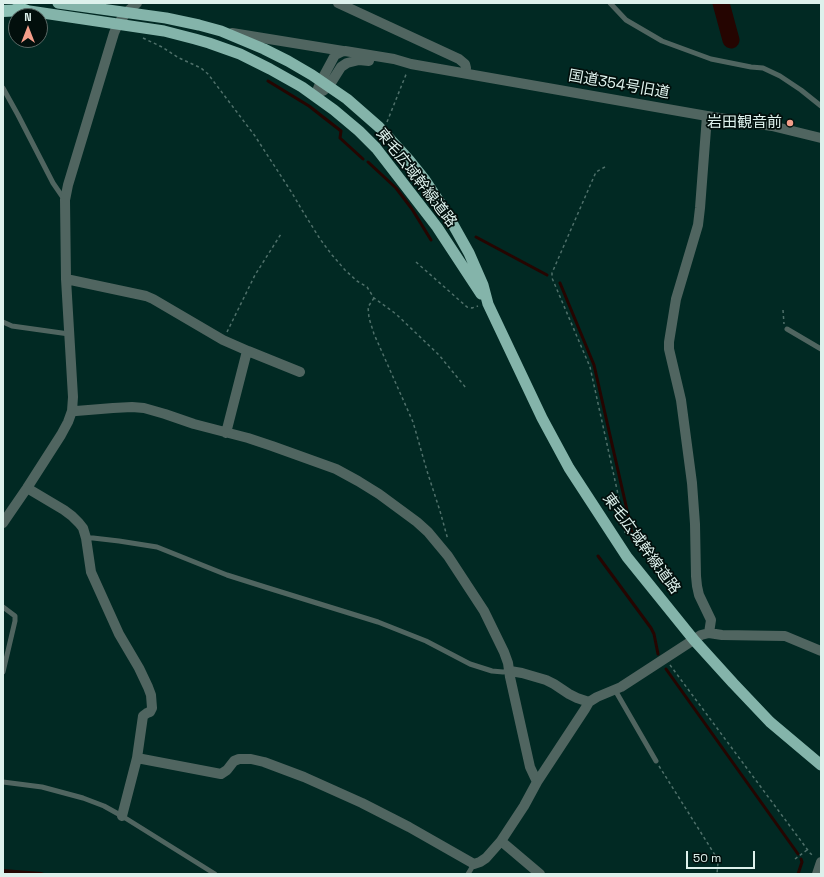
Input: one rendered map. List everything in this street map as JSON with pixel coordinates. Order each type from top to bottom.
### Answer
[{"type":"highway","name":"東毛広域幹線道路","points":[[58,3],[126,13],[146,14],[221,31],[264,49],[288,61],[325,83],[359,109],[384,132],[425,180],[446,212],[469,253],[483,285],[488,304]]},
{"type":"highway","name":"東毛広域幹線道路","points":[[48,14],[164,31],[209,43],[240,54],[302,87],[329,106],[376,148],[437,226],[488,304],[542,418],[569,468],[628,557],[694,640],[770,722],[821,765]]},
{"type":"street","points":[[3,523],[61,435],[72,411],[73,397],[66,278],[65,200],[68,185],[114,33],[118,24],[126,13],[137,3]]},
{"type":"street","points":[[338,3],[459,59],[465,64],[466,68],[464,73]]},
{"type":"street","points":[[221,31],[345,51]]},
{"type":"street","name":"国道354号旧道","points":[[325,83],[335,55],[345,51],[707,116],[772,126],[821,138]]},
{"type":"street","name":"国道354号旧道","points":[[315,96],[325,83],[341,67],[354,60],[392,64],[411,64]]},
{"type":"street","points":[[707,116],[698,225],[676,299],[669,349],[681,400],[692,484],[697,586],[699,595],[711,620],[709,633]]},
{"type":"street","points":[[66,278],[153,298],[223,340],[300,372]]},
{"type":"street","points":[[226,433],[248,351]]},
{"type":"street","points":[[72,411],[113,408],[144,408],[194,424],[248,438],[336,470],[379,494],[417,522],[428,532],[448,556],[484,611],[504,652],[510,671],[510,677],[530,766],[537,782]]},
{"type":"street","points":[[27,488],[64,510],[83,528],[91,572],[95,583],[119,634],[139,668],[151,695],[152,708],[150,712],[144,716],[137,758],[122,816]]},
{"type":"street","points":[[137,758],[221,774],[227,770],[234,761],[239,759],[251,759],[264,762],[304,776],[362,803],[409,827],[474,864],[486,858],[500,841],[590,702],[597,697],[621,687],[701,635],[709,633],[722,635],[785,636],[821,651]]},
{"type":"street","points":[[510,671],[546,680],[569,694],[590,702]]},
{"type":"street","points":[[500,841],[540,874]]},
{"type":"street","points":[[817,874],[818,859]]},
{"type":"lane","points":[[610,3],[626,20],[662,41],[711,59],[763,68],[780,76],[821,106]]},
{"type":"lane","points":[[3,88],[53,183],[65,200]]},
{"type":"lane","points":[[3,322],[12,326],[69,334]]},
{"type":"lane","points":[[787,329],[821,349]]},
{"type":"lane","points":[[86,538],[113,540],[157,547],[227,575],[378,622],[426,641],[470,664],[492,671],[510,671]]},
{"type":"lane","points":[[3,607],[15,616],[15,621],[3,672]]},
{"type":"lane","points":[[615,690],[656,761]]},
{"type":"lane","points":[[3,782],[42,788],[83,798],[104,806],[215,874]]},
{"type":"lane","points":[[468,874],[474,864]]},
{"type":"path","points":[[136,26],[144,39],[162,47],[208,74],[255,136],[324,244],[345,270],[357,281],[367,287],[374,298],[396,314],[439,355],[466,388]]},
{"type":"path","points":[[384,132],[411,64]]},
{"type":"path","points":[[605,167],[596,172],[552,273],[552,278],[590,367],[625,526],[624,538],[620,545]]},
{"type":"path","points":[[223,340],[256,275],[281,234]]},
{"type":"path","points":[[416,262],[467,307],[472,308],[488,304]]},
{"type":"path","points":[[374,298],[368,307],[374,334],[413,422],[450,548],[448,556]]},
{"type":"path","points":[[783,310],[784,324],[787,329]]},
{"type":"path","points":[[665,658],[807,850],[818,859]]},
{"type":"path","points":[[656,761],[715,855],[718,862],[717,874]]},
{"type":"path","points":[[794,859],[807,850]]},
{"type":"shaded area","points":[[3,869],[41,872],[47,874],[3,874]]},
{"type":"waterway","points":[[721,3],[731,40]]},
{"type":"waterway","points":[[268,81],[309,106],[341,131],[340,138],[363,159]]},
{"type":"waterway","points":[[368,162],[396,188],[412,209],[431,240]]},
{"type":"waterway","points":[[476,237],[547,275]]},
{"type":"waterway","points":[[560,283],[594,365],[632,532],[632,539]]},
{"type":"waterway","points":[[598,556],[651,628],[654,634],[658,654]]},
{"type":"waterway","points":[[666,669],[798,854]]},
{"type":"waterway","points":[[798,874],[802,862],[801,859]]},
{"type":"place","name":"岩田観音前","points":[[790,123]]}]
